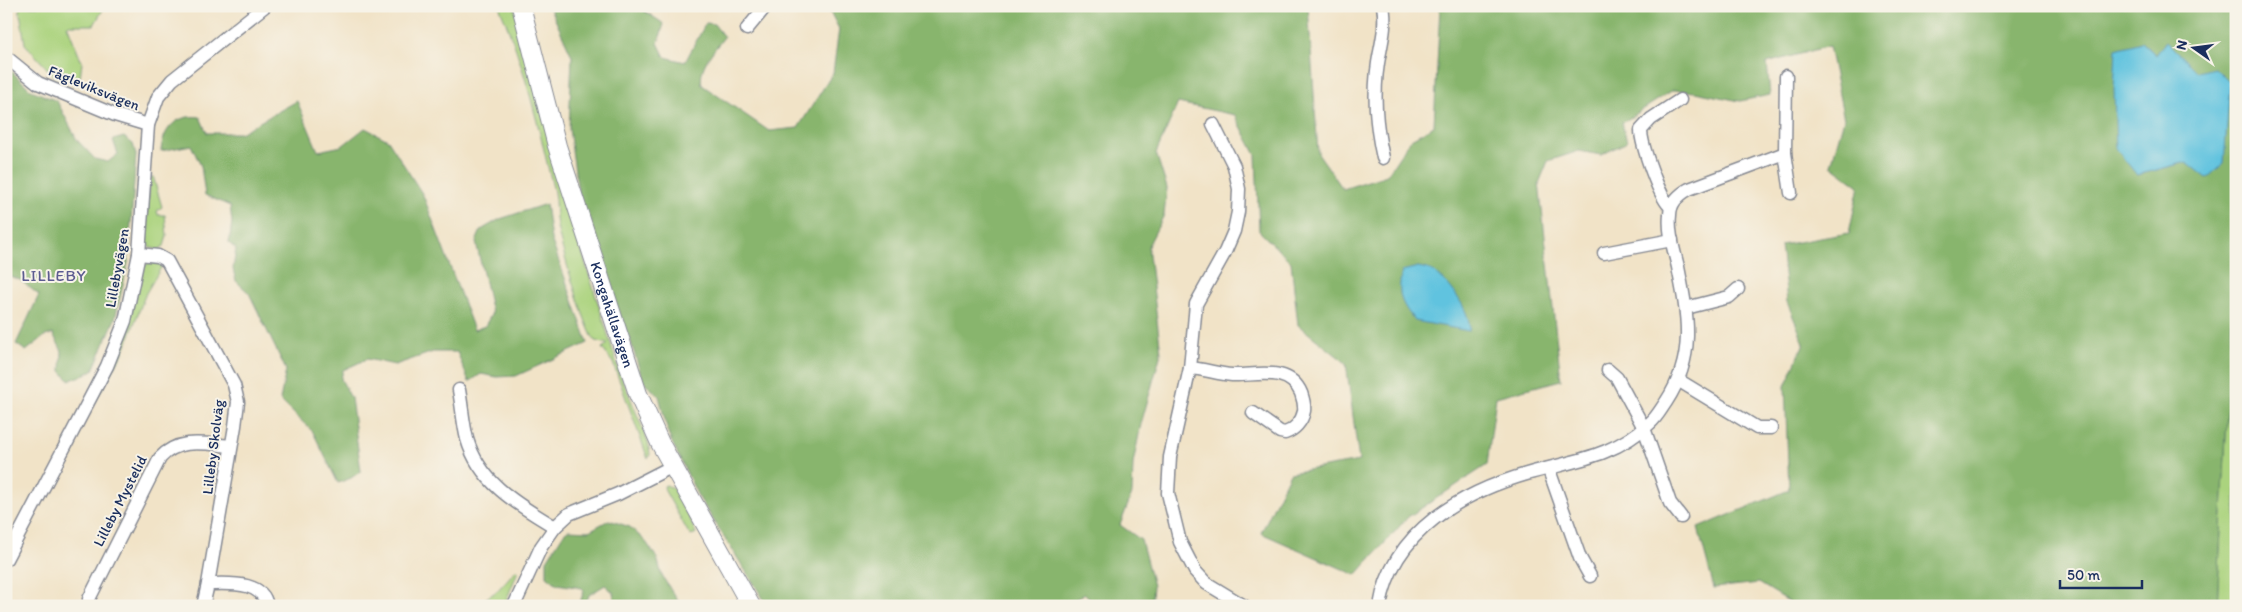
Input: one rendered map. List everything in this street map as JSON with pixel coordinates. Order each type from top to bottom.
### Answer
[{"type":"street","name":"Lillebyvägen","points":[[6,559],[12,535],[107,366],[119,338],[131,295],[139,254],[148,125],[158,97],[172,80],[265,6]]},
{"type":"street","name":"Kongahällavägen","points":[[521,6],[557,146],[638,394],[673,466],[751,606]]},
{"type":"street","points":[[747,29],[766,6]]},
{"type":"street","points":[[1383,158],[1376,127],[1376,112],[1378,64],[1386,18],[1384,6]]},
{"type":"street","name":"Fågleviksvägen","points":[[6,57],[38,83],[115,115],[148,125]]},
{"type":"street","points":[[1786,76],[1785,153],[1791,193]]},
{"type":"street","points":[[1671,207],[1664,199],[1643,142],[1641,130],[1651,119],[1680,100]]},
{"type":"street","points":[[1213,124],[1234,166],[1239,190],[1238,212],[1234,231],[1225,252],[1196,304],[1190,368],[1170,458],[1168,493],[1180,542],[1195,571],[1206,583],[1244,606]]},
{"type":"street","points":[[1380,606],[1386,583],[1399,555],[1428,523],[1454,504],[1485,488],[1532,472],[1549,470],[1592,459],[1633,438],[1661,409],[1678,380],[1687,348],[1686,308],[1672,240],[1671,207],[1678,197],[1689,189],[1785,153]]},
{"type":"street","points":[[1604,253],[1672,240]]},
{"type":"street","name":"Lilleby Skolväg","points":[[139,254],[158,256],[167,261],[234,385],[238,402],[204,606]]},
{"type":"street","points":[[1686,308],[1729,297],[1738,289]]},
{"type":"street","points":[[1190,368],[1229,375],[1281,374],[1297,383],[1304,401],[1304,407],[1303,414],[1295,429],[1284,433],[1280,432],[1253,413]]},
{"type":"street","points":[[1608,370],[1617,378],[1644,428],[1670,503],[1681,517]]},
{"type":"street","points":[[1678,380],[1757,428],[1770,428]]},
{"type":"street","points":[[460,390],[467,440],[492,484],[510,500],[555,527]]},
{"type":"street","name":"Lilleby Mystelid","points":[[89,599],[160,458],[167,450],[184,443],[231,446]]},
{"type":"street","points":[[514,606],[540,547],[555,527],[568,514],[618,494],[673,466]]},
{"type":"street","points":[[1549,470],[1580,558],[1590,576]]},
{"type":"street","points":[[208,584],[254,587],[266,598],[267,606]]},
{"type":"green space","points":[[19,6],[105,6],[94,25],[67,25],[82,63],[79,85],[54,76],[25,44]]},
{"type":"green space","points":[[499,6],[514,6],[570,214],[619,370],[648,442],[650,454],[648,459],[613,363],[602,348],[608,344],[595,341],[579,304],[559,236],[554,192],[531,98]]},
{"type":"green space","points":[[549,6],[637,6],[664,24],[658,43],[665,57],[685,62],[706,23],[714,24],[724,37],[702,71],[702,85],[769,131],[798,128],[833,73],[839,29],[827,6],[1308,6],[1318,153],[1343,189],[1387,175],[1411,139],[1434,126],[1440,6],[2236,6],[2236,246],[2217,606],[1790,606],[1790,602],[1759,583],[1714,588],[1698,528],[1789,490],[1785,386],[1804,343],[1787,302],[1781,245],[1849,233],[1859,186],[1831,165],[1844,119],[1829,46],[1767,63],[1770,95],[1740,101],[1695,92],[1673,90],[1622,123],[1627,142],[1601,155],[1579,151],[1548,161],[1539,183],[1561,380],[1496,397],[1487,465],[1408,517],[1356,575],[1261,533],[1290,473],[1359,461],[1346,363],[1298,325],[1291,262],[1259,231],[1256,155],[1235,115],[1178,103],[1156,153],[1167,188],[1164,215],[1148,246],[1161,353],[1141,424],[1133,464],[1132,494],[1120,525],[1141,540],[1153,586],[1151,606],[1099,606],[1085,594],[1063,606],[768,606],[698,496],[669,436],[659,396],[643,381],[630,339],[612,308],[578,192],[569,129],[572,56]],"holes":[[[2166,41],[2197,72],[2187,162],[2137,175],[2142,42],[2156,55]]]},
{"type":"green space","points":[[6,66],[31,90],[57,101],[77,140],[95,159],[108,162],[118,154],[113,140],[124,137],[133,144],[136,155],[128,263],[115,319],[93,370],[69,380],[61,371],[62,351],[53,334],[45,336],[26,351],[16,344],[39,295],[20,280],[6,275]]},
{"type":"green space","points":[[297,101],[318,151],[342,146],[365,128],[388,140],[423,195],[474,330],[485,326],[492,313],[476,242],[481,230],[500,219],[546,204],[551,239],[588,343],[516,376],[497,377],[481,374],[469,382],[457,352],[433,352],[395,365],[367,359],[343,370],[341,379],[351,398],[361,471],[351,478],[338,483],[313,432],[280,400],[286,370],[249,293],[236,281],[233,269],[236,249],[229,243],[232,222],[230,206],[205,195],[201,166],[191,145],[161,151],[168,129],[178,120],[200,117],[207,133],[240,133]]},
{"type":"green space","points":[[153,176],[162,207],[157,211],[158,215],[165,215],[167,236],[164,246],[158,250],[149,247],[145,242],[150,179]]},
{"type":"green space","points":[[2236,246],[2236,606],[2217,606]]},
{"type":"green space","points":[[148,263],[158,263],[162,266],[146,293],[123,353],[95,401],[141,269]]},
{"type":"green space","points":[[666,485],[678,493],[682,499],[696,533],[691,536],[665,491],[664,486]]},
{"type":"green space","points":[[609,520],[630,527],[646,542],[657,558],[662,576],[681,606],[615,606],[613,592],[605,585],[589,595],[585,606],[579,606],[584,590],[582,588],[557,584],[547,576],[547,560],[564,533],[568,530],[589,531]]},
{"type":"green space","points":[[516,570],[518,571],[504,606],[476,605],[497,591]]},
{"type":"water","points":[[2166,41],[2197,72],[2215,68],[2230,83],[2224,163],[2207,178],[2187,162],[2137,175],[2116,149],[2114,89],[2116,49],[2142,42],[2156,55]]},
{"type":"water","points":[[1418,267],[1434,272],[1446,282],[1463,307],[1469,324],[1469,331],[1415,321],[1403,303],[1400,286],[1402,271]]},
{"type":"district","name":"LILLEBY","points":[[54,275]]}]
